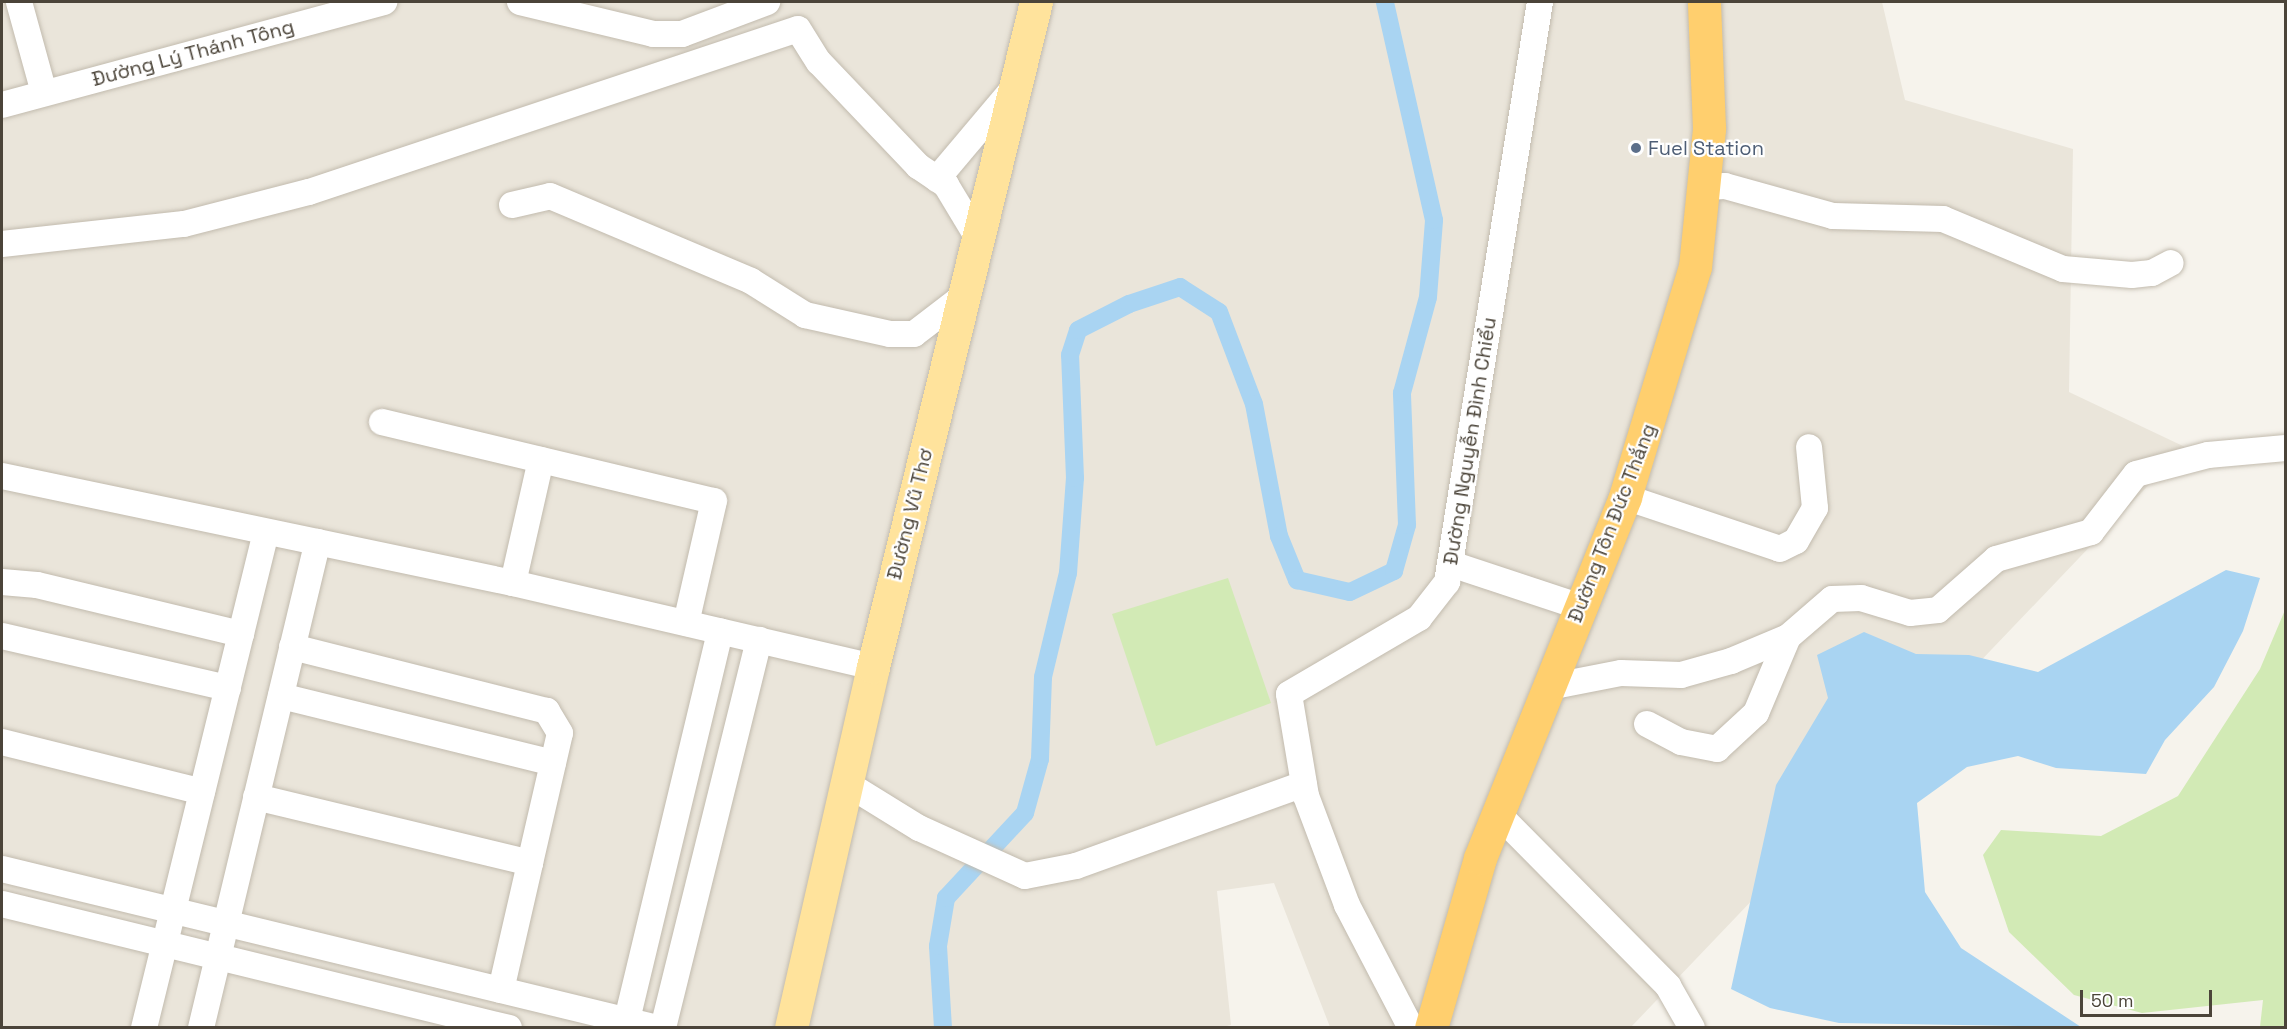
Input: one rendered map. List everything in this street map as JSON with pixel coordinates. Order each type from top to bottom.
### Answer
[{"type":"highway","name":"Đường Tôn Đức Thắng","points":[[1431,1028],[1498,814],[1625,497],[1695,267],[1706,187],[1704,2]]},
{"type":"main road","name":"Đường Vũ Thơ","points":[[791,1028],[873,667],[1036,2]]},
{"type":"street","points":[[19,2],[44,93]]},
{"type":"street","name":"Đường Lý Thánh Tông","points":[[2,105],[350,6],[384,2]]},
{"type":"street","points":[[520,2],[653,34],[682,34],[767,2]]},
{"type":"street","points":[[774,2],[798,29],[819,62],[937,179],[967,213],[978,238]]},
{"type":"street","name":"Đường Nguyễn Đình Chiểu","points":[[1411,1028],[1347,905],[1304,784],[1289,694],[1419,618],[1447,582],[1468,426],[1540,2]]},
{"type":"street","points":[[2,244],[184,224],[309,192],[798,29]]},
{"type":"street","points":[[937,179],[1016,86]]},
{"type":"street","points":[[1706,187],[1725,186],[1833,216],[1944,219],[2062,269],[2132,275],[2152,273],[2171,263]]},
{"type":"street","points":[[512,205],[550,196],[752,281],[806,315],[890,334],[914,334],[964,295]]},
{"type":"street","points":[[382,422],[714,501],[686,623]]},
{"type":"street","points":[[1625,497],[1780,549],[1796,541],[1815,508],[1809,447]]},
{"type":"street","points":[[1549,687],[1621,673],[1681,675],[1788,637],[1832,599],[1845,597],[1910,613],[1938,610],[1996,559],[2091,532],[2136,474],[2208,455],[2286,448]]},
{"type":"street","points":[[513,583],[541,460]]},
{"type":"street","points":[[2,476],[513,583],[873,667]]},
{"type":"street","points":[[144,1028],[266,532]]},
{"type":"street","points":[[201,1028],[318,542]]},
{"type":"street","points":[[1450,564],[1581,607]]},
{"type":"street","points":[[2,582],[37,585],[241,634]]},
{"type":"street","points":[[626,1024],[720,631]]},
{"type":"street","points":[[2,636],[228,688]]},
{"type":"street","points":[[1647,724],[1700,747],[1717,749],[1730,743],[1765,697],[1788,637]]},
{"type":"street","points":[[663,1028],[759,640]]},
{"type":"street","points":[[292,647],[547,711],[560,733],[501,990]]},
{"type":"street","points":[[281,696],[553,763]]},
{"type":"street","points":[[2,742],[202,792]]},
{"type":"street","points":[[846,783],[919,828],[1008,871],[1025,876],[1076,866],[1304,784]]},
{"type":"street","points":[[256,797],[530,863]]},
{"type":"street","points":[[1498,814],[1668,986],[1692,1028]]},
{"type":"street","points":[[2,869],[501,990],[626,1024],[657,1028]]},
{"type":"street","points":[[2,904],[165,942],[499,1026]]},
{"type":"shaded area","points":[[2,2],[1882,2],[1905,100],[2073,149],[2069,392],[2185,447],[1631,1027],[1330,1027],[1274,883],[1217,891],[1231,1025],[1223,1027],[2,1028]]},
{"type":"green space","points":[[1228,578],[1271,703],[1156,746],[1112,614]]},
{"type":"green space","points":[[2285,610],[2285,1027],[2260,1027],[2263,1000],[2142,1013],[2074,995],[2009,932],[1983,855],[2001,830],[2101,836],[2178,796],[2260,669]]},
{"type":"water","points":[[2226,570],[2260,578],[2243,631],[2214,687],[2165,740],[2146,774],[2056,768],[2018,756],[1967,767],[1917,803],[1925,892],[1961,948],[2081,1027],[1839,1023],[1770,1008],[1731,989],[1776,785],[1828,698],[1817,655],[1864,632],[1916,654],[1969,655],[2038,672]]},
{"type":"waterway","points":[[943,1028],[938,946],[946,898],[1025,813],[1040,759],[1043,677],[1068,573],[1075,478],[1070,355],[1078,330],[1129,304],[1180,287],[1219,312],[1254,404],[1279,536],[1297,580],[1350,592],[1394,571],[1407,525],[1402,393],[1428,297],[1434,220],[1385,2]]},
{"type":"place","name":"Fuel Station","points":[[1636,148]]}]
